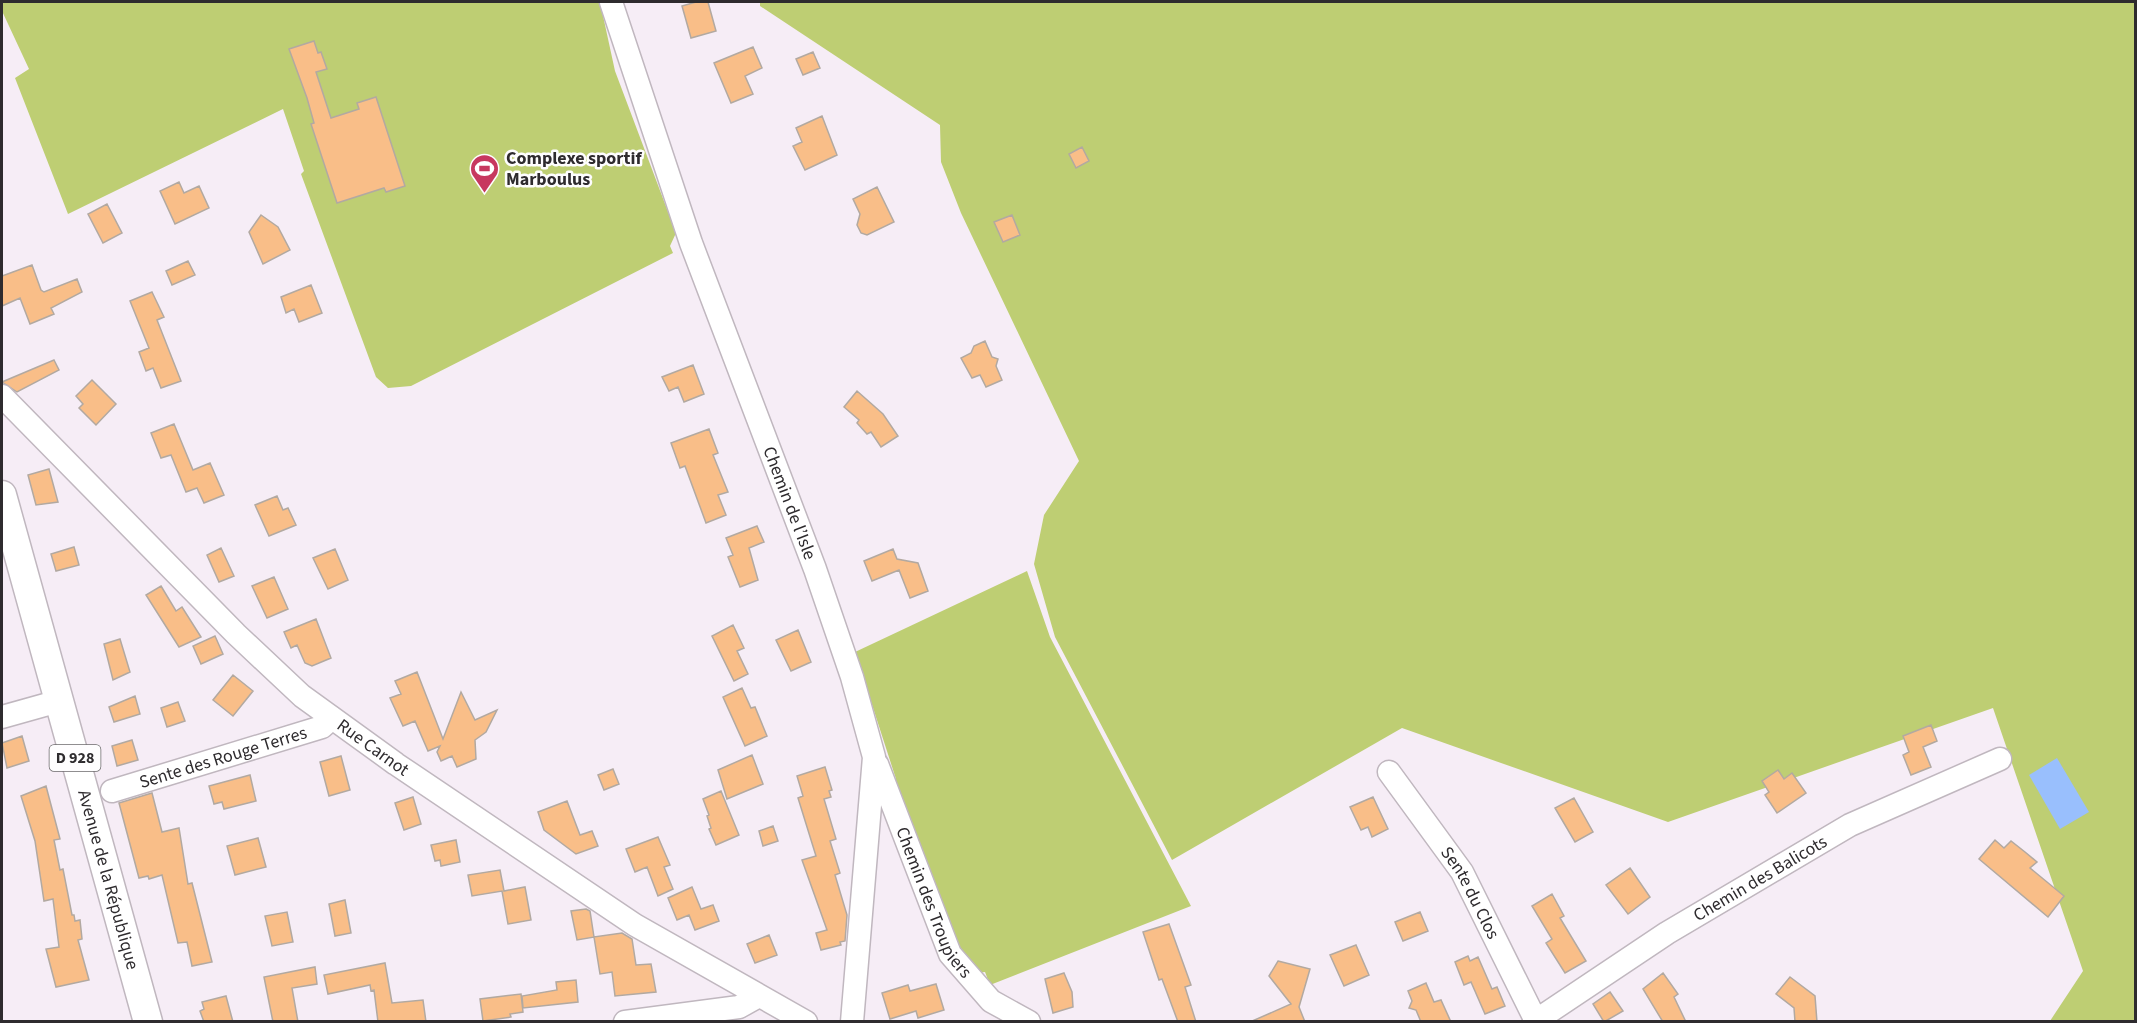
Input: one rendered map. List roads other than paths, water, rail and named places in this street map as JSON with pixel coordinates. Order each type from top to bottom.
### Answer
[{"type":"main road","name":"Avenue de la République","points":[[2,495],[148,1022]]},
{"type":"street","name":"Chemin de l’Isle","points":[[611,2],[691,243],[815,569],[852,677],[874,757],[852,1022]]},
{"type":"street","name":"Rue Carnot","points":[[5,403],[236,634],[302,696],[635,925],[806,1022]]},
{"type":"street","points":[[2,717],[59,701]]},
{"type":"street","name":"Sente des Rouge Terres","points":[[112,791],[322,727],[332,718]]},
{"type":"street","name":"Chemin des Troupiers","points":[[874,757],[950,954],[991,1000],[1029,1022]]},
{"type":"street","name":"Chemin des Balicots","points":[[1535,1021],[1667,933],[1850,825],[2000,759]]},
{"type":"street","name":"Sente du Clos","points":[[1389,772],[1462,872],[1535,1021]]},
{"type":"street","points":[[625,1022],[739,1007],[759,996]]},
{"type":"water","points":[[2057,758],[2089,812],[2060,829],[2029,775]]},
{"type":"place","name":"Complexe sportif Marboulus","points":[[485,194]]}]
